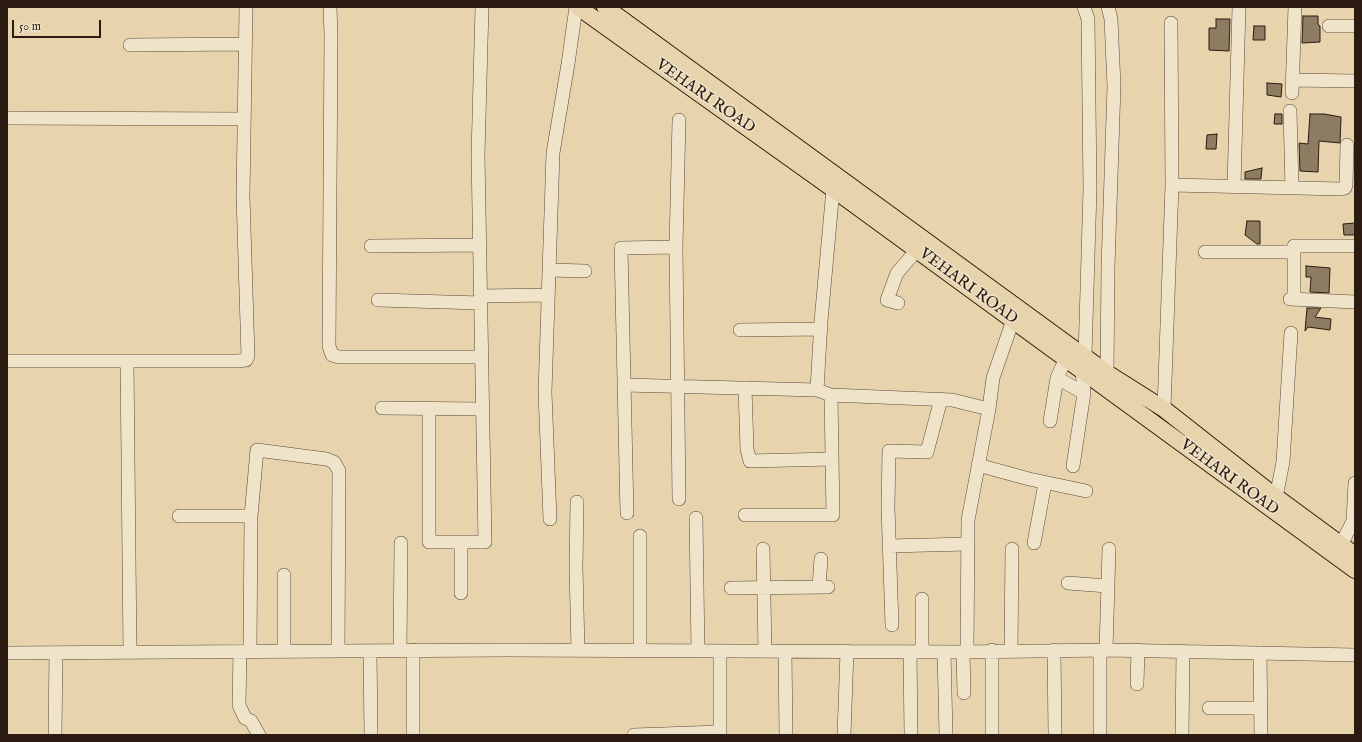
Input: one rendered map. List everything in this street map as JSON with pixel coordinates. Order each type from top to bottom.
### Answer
[{"type":"main road","name":"VEHARI ROAD","points":[[577,7],[832,188],[1066,358],[1164,409],[1276,497],[1355,555]]},
{"type":"main road","name":"VEHARI ROAD","points":[[605,7],[1355,570]]},
{"type":"street","points":[[7,361],[127,362],[246,360],[248,356],[243,196],[246,7]]},
{"type":"street","points":[[330,7],[329,346],[332,355],[339,357],[481,357]]},
{"type":"street","points":[[429,409],[429,542],[485,542],[478,155],[482,7]]},
{"type":"street","points":[[550,519],[545,392],[553,153],[577,7]]},
{"type":"street","points":[[1084,7],[1088,19],[1090,189],[1087,267],[1092,372]]},
{"type":"street","points":[[1073,466],[1084,393],[1092,372],[1108,267],[1114,86],[1112,19],[1108,7]]},
{"type":"street","points":[[1234,186],[1238,7]]},
{"type":"street","points":[[1295,7],[1293,87],[1355,81]]},
{"type":"street","points":[[1164,409],[1172,185],[1171,23]]},
{"type":"street","points":[[1328,26],[1355,26]]},
{"type":"street","points":[[130,45],[245,44]]},
{"type":"street","points":[[1290,111],[1292,188]]},
{"type":"street","points":[[7,118],[244,119]]},
{"type":"street","points":[[679,120],[676,247],[679,499]]},
{"type":"street","points":[[1172,185],[1341,189],[1345,188],[1346,185],[1347,146]]},
{"type":"street","points":[[817,390],[832,188]]},
{"type":"street","points":[[1088,240],[1109,240]]},
{"type":"street","points":[[371,246],[480,245]]},
{"type":"street","points":[[1355,246],[1294,246],[1292,299],[1355,302]]},
{"type":"street","points":[[627,513],[621,248],[676,247]]},
{"type":"street","points":[[898,303],[887,300],[897,273],[917,250]]},
{"type":"street","points":[[1205,252],[1294,252]]},
{"type":"street","points":[[1087,267],[1108,267]]},
{"type":"street","points":[[549,270],[585,270]]},
{"type":"street","points":[[378,300],[481,299],[548,295]]},
{"type":"street","points":[[964,693],[968,520],[989,409],[993,378],[1013,320]]},
{"type":"street","points":[[740,330],[821,329]]},
{"type":"street","points":[[1276,497],[1283,462],[1291,333]]},
{"type":"street","points":[[1050,421],[1056,378],[1066,358]]},
{"type":"street","points":[[127,362],[130,652]]},
{"type":"street","points":[[1056,378],[1084,393]]},
{"type":"street","points":[[624,385],[817,390],[831,395],[952,400],[989,409]]},
{"type":"street","points":[[746,388],[747,449],[750,461],[832,460]]},
{"type":"street","points":[[745,514],[833,515],[831,395]]},
{"type":"street","points":[[892,625],[888,507],[889,451],[927,452],[941,399]]},
{"type":"street","points":[[382,408],[482,409]]},
{"type":"street","points":[[258,735],[252,721],[245,718],[239,705],[245,652],[251,516],[257,450],[326,459],[334,462],[338,471],[338,651]]},
{"type":"street","points":[[978,465],[1045,483],[1086,491]]},
{"type":"street","points":[[1034,543],[1045,483]]},
{"type":"street","points":[[1342,545],[1353,521],[1355,483]]},
{"type":"street","points":[[577,502],[576,568],[578,650]]},
{"type":"street","points":[[179,516],[251,516]]},
{"type":"street","points":[[696,518],[698,651]]},
{"type":"street","points":[[640,536],[640,651]]},
{"type":"street","points":[[461,542],[461,593]]},
{"type":"street","points":[[401,543],[412,735]]},
{"type":"street","points":[[889,546],[968,544]]},
{"type":"street","points":[[763,548],[765,651]]},
{"type":"street","points":[[1011,650],[1012,549]]},
{"type":"street","points":[[1100,735],[1109,549]]},
{"type":"street","points":[[731,588],[824,587],[820,559]]},
{"type":"street","points":[[284,575],[284,651]]},
{"type":"street","points":[[1068,583],[1107,586]]},
{"type":"street","points":[[911,735],[916,652],[922,599]]},
{"type":"street","points":[[7,653],[406,650],[965,652],[992,650],[1138,650],[1355,655]]},
{"type":"street","points":[[992,650],[992,735]]},
{"type":"street","points":[[1054,650],[1055,735]]},
{"type":"street","points":[[1137,684],[1138,650]]},
{"type":"street","points":[[370,651],[371,735]]},
{"type":"street","points":[[634,735],[720,734],[720,651]]},
{"type":"street","points":[[1182,735],[1183,651]]},
{"type":"street","points":[[55,735],[56,652]]},
{"type":"street","points":[[785,652],[786,735]]},
{"type":"street","points":[[844,735],[847,652]]},
{"type":"street","points":[[944,652],[946,734]]},
{"type":"street","points":[[1260,653],[1261,735]]},
{"type":"street","points":[[1210,708],[1260,708]]},
{"type":"building","points":[[1303,16],[1318,16],[1318,24],[1320,26],[1320,42],[1302,43]]},
{"type":"building","points":[[1216,19],[1230,19],[1229,51],[1209,50],[1209,28],[1216,28]]},
{"type":"building","points":[[1254,26],[1265,26],[1265,40],[1253,40]]},
{"type":"building","points":[[1267,83],[1282,84],[1281,97],[1267,95]]},
{"type":"building","points":[[1275,114],[1282,114],[1282,124],[1274,124]]},
{"type":"building","points":[[1310,114],[1324,114],[1341,117],[1340,143],[1319,141],[1318,172],[1300,171],[1299,143],[1308,144]]},
{"type":"building","points":[[1217,134],[1216,149],[1206,149],[1207,135]]},
{"type":"building","points":[[1262,168],[1261,179],[1245,179],[1245,172]]},
{"type":"building","points":[[1247,221],[1260,221],[1260,244],[1257,244],[1245,235]]},
{"type":"building","points":[[1355,223],[1355,235],[1344,235],[1343,224]]},
{"type":"building","points":[[1306,266],[1330,268],[1329,293],[1310,292],[1311,277],[1306,277]]},
{"type":"building","points":[[1307,308],[1321,308],[1315,317],[1331,319],[1330,330],[1308,327],[1305,331]]}]
